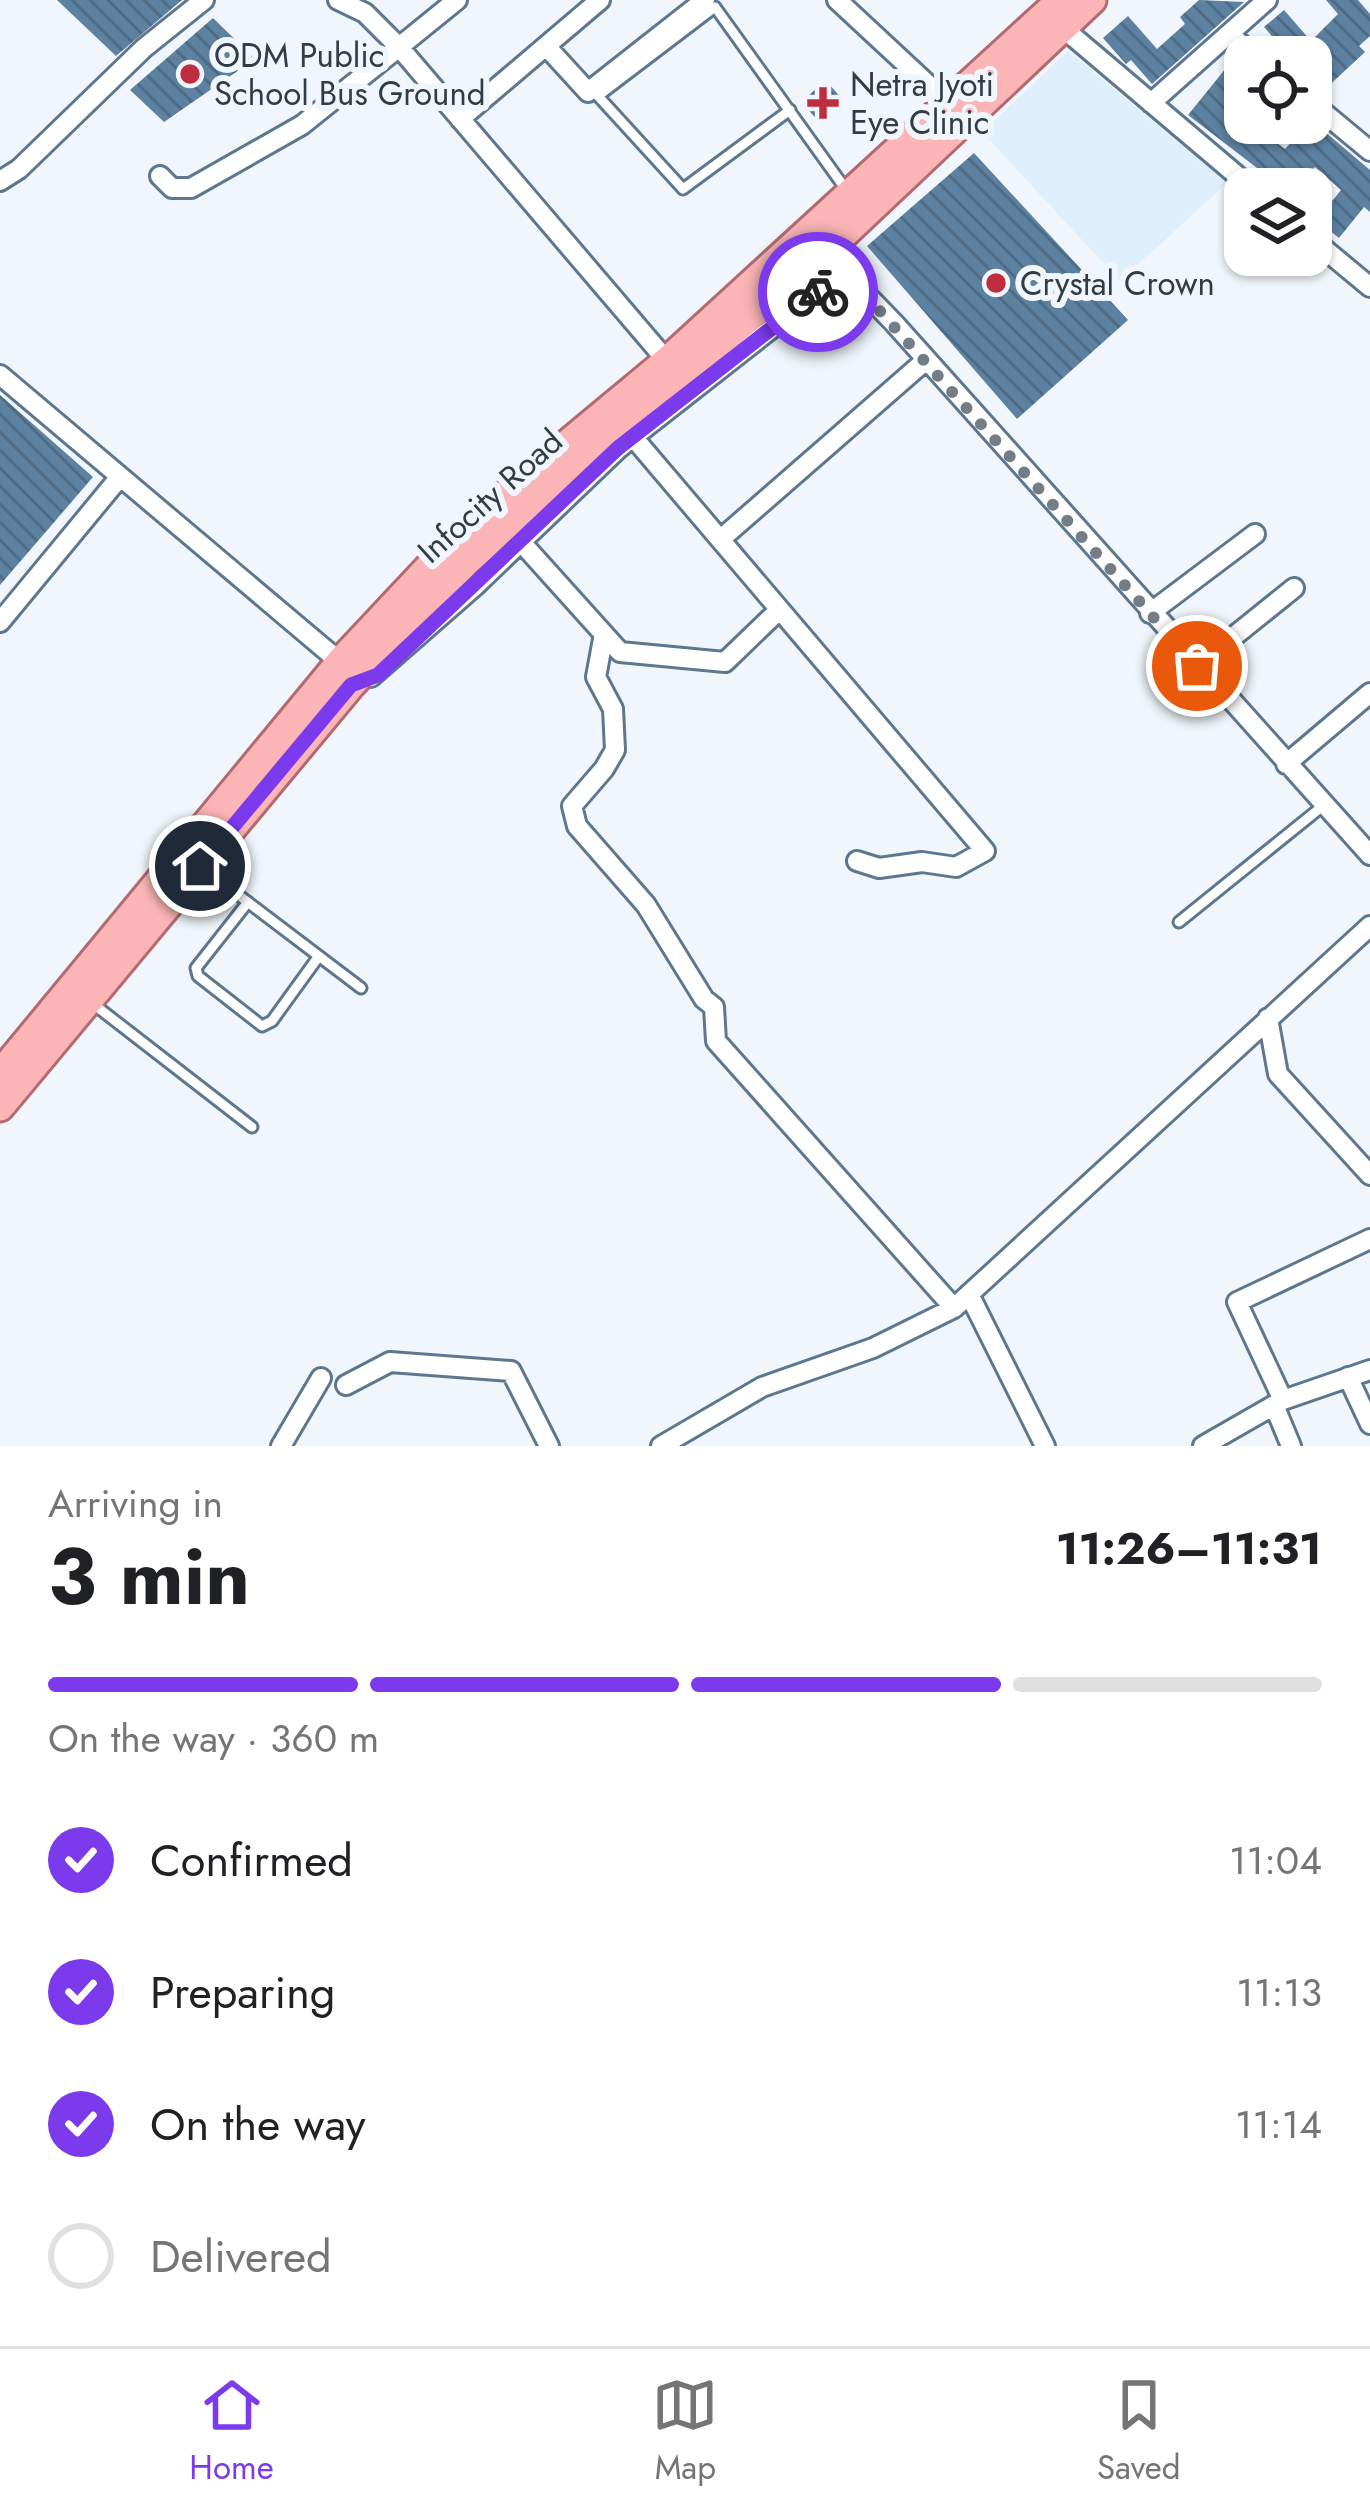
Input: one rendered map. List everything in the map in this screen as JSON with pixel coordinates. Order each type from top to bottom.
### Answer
[{"type":"main road","name":"Infocity Road","points":[[0,1074],[346,674],[668,362],[850,195],[950,105],[1092,0]]},
{"type":"main road","name":"Infocity Road","points":[[566,459],[835,261],[1065,21]]},
{"type":"main road","name":"Infocity Road","points":[[0,1107],[200,866],[241,799]]},
{"type":"street","points":[[0,181],[19,169],[143,48],[204,0]]},
{"type":"street","points":[[338,0],[365,13],[399,47],[668,362]]},
{"type":"street","points":[[160,176],[172,188],[191,188],[302,124],[457,0]]},
{"type":"street","points":[[460,118],[600,0]]},
{"type":"street","points":[[546,46],[588,92],[705,0]]},
{"type":"street","points":[[837,0],[950,105]]},
{"type":"street","points":[[1108,0],[1065,21],[1228,168]]},
{"type":"street","points":[[1151,103],[1267,0]]},
{"type":"street","points":[[1332,120],[1370,152]]},
{"type":"street","points":[[1332,255],[1370,287]]},
{"type":"street","points":[[0,375],[346,674],[378,675],[633,437],[835,261],[1370,855]]},
{"type":"street","points":[[722,538],[926,360]]},
{"type":"street","points":[[633,437],[985,851],[956,866],[922,862],[879,868],[857,861]]},
{"type":"street","points":[[0,622],[119,478]]},
{"type":"street","points":[[1150,613],[1255,534]]},
{"type":"street","points":[[521,542],[620,652],[725,662],[779,610]]},
{"type":"street","points":[[1197,666],[1294,588]]},
{"type":"street","points":[[604,634],[596,677],[613,709],[615,750],[572,806],[577,826],[646,905],[704,999],[714,1007],[716,1042],[962,1301],[1046,1446]]},
{"type":"street","points":[[1286,764],[1370,693]]},
{"type":"street","points":[[661,1446],[762,1387],[873,1348],[962,1301],[1370,926]]},
{"type":"street","points":[[1268,1018],[1278,1074],[1370,1174]]},
{"type":"street","points":[[1291,1446],[1237,1303],[1370,1238]]},
{"type":"street","points":[[346,1385],[390,1363],[511,1371],[549,1446]]},
{"type":"street","points":[[1203,1446],[1278,1402],[1370,1370]]},
{"type":"street","points":[[1348,1377],[1370,1424]]},
{"type":"street","points":[[281,1446],[321,1378]]},
{"type":"lane","points":[[790,110],[683,189],[598,96],[715,8],[790,110],[850,195]]},
{"type":"lane","points":[[1180,922],[1324,806]]},
{"type":"lane","points":[[200,866],[361,988]]},
{"type":"lane","points":[[248,902],[196,968],[198,976],[262,1026],[272,1021],[320,956]]},
{"type":"lane","points":[[87,1000],[252,1127]]},
{"type":"shaded area","points":[[1068,51],[1224,181],[1224,186],[1120,281],[982,132]]},
{"type":"building","points":[[57,0],[182,0],[116,56]]},
{"type":"building","points":[[1199,0],[1244,2],[1152,84],[1103,38],[1128,16],[1157,49],[1185,24],[1180,17]]},
{"type":"building","points":[[1326,0],[1358,0],[1370,14],[1370,36],[1359,46],[1365,52],[1332,83],[1332,36],[1316,36],[1338,14]]},
{"type":"building","points":[[1284,10],[1307,36],[1272,36],[1264,27]]},
{"type":"building","name":"ODM Public School Bus Ground","points":[[213,18],[255,59],[164,122],[130,90]]},
{"type":"building","points":[[1224,71],[1224,143],[1188,115]]},
{"type":"building","points":[[829,84],[843,100],[818,121],[805,106],[811,101],[807,97]]},
{"type":"building","points":[[1332,138],[1370,170],[1370,212],[1364,207],[1339,238],[1332,232],[1332,201],[1341,190],[1332,182],[1332,168],[1257,168],[1226,144],[1278,144],[1285,149],[1289,144],[1332,144]]},
{"type":"building","name":"Crystal Crown","points":[[974,153],[1128,320],[1017,419],[867,246]]},
{"type":"building","points":[[0,395],[93,477],[0,585]]},
{"type":"way so far","points":[[818,292],[845,272],[1197,666]]},
{"type":"place","name":"ODM Public School Bus Ground","points":[[190,74]]},
{"type":"place","name":"Netra Jyoti Eye Clinic","points":[[823,103]]},
{"type":"place","name":"Crystal Crown","points":[[996,283]]},
{"type":"route","points":[[200,866],[351,685],[378,675],[618,448],[818,292]]}]
